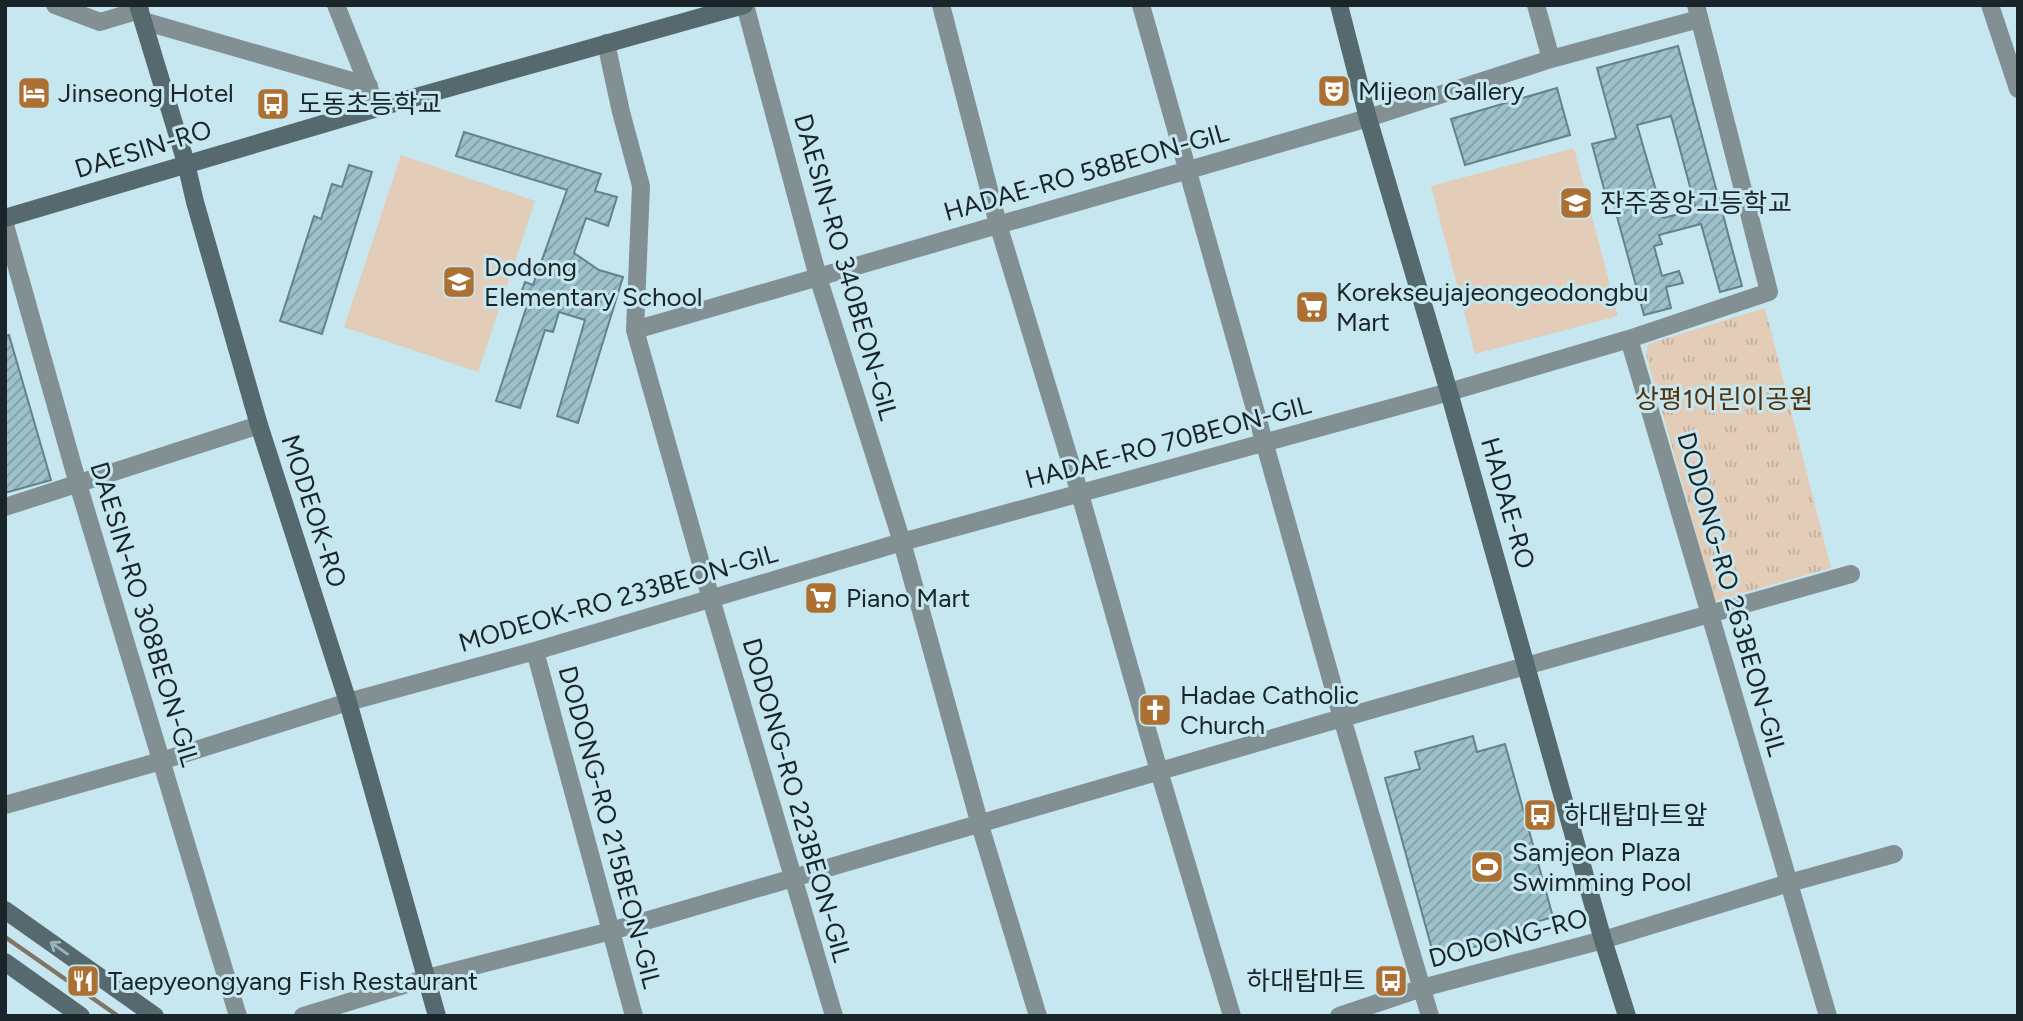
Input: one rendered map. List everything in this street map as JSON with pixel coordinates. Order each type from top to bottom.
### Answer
[{"type":"street","points":[[55,5],[100,22],[141,12],[369,86]]},
{"type":"street","points":[[336,5],[377,108]]},
{"type":"street","name":"DAESIN-RO","points":[[5,218],[377,108],[745,5]]},
{"type":"street","name":"DAESIN-RO 340BEON-GIL","points":[[745,5],[818,278],[902,542],[980,825],[1038,1016]]},
{"type":"street","points":[[941,5],[998,224],[1080,494],[1232,1016]]},
{"type":"street","points":[[1141,5],[1342,718],[1430,1016]]},
{"type":"street","name":"HADAE-RO","points":[[1339,5],[1368,118],[1627,1016]]},
{"type":"street","points":[[1536,5],[1551,59]]},
{"type":"street","points":[[1990,5],[2018,89]]},
{"type":"street","name":"MODEOK-RO","points":[[141,12],[259,425],[348,702],[437,1016]]},
{"type":"street","points":[[1449,392],[1629,339],[1769,292],[1698,12]]},
{"type":"street","name":"HADAE-RO 58BEON-GIL","points":[[635,330],[1368,118],[1698,12]]},
{"type":"street","name":"DODONG-RO 223BEON-GIL","points":[[606,43],[641,186],[635,330],[834,1016]]},
{"type":"street","name":"DAESIN-RO 308BEON-GIL","points":[[5,225],[78,484],[238,1016]]},
{"type":"street","name":"DODONG-RO 263BEON-GIL","points":[[1629,339],[1828,1016]]},
{"type":"street","name":"HADAE-RO 70BEON-GIL","points":[[902,542],[1449,392]]},
{"type":"street","points":[[5,507],[259,425]]},
{"type":"street","name":"MODEOK-RO 233BEON-GIL","points":[[5,805],[161,761],[348,702],[535,651],[902,542]]},
{"type":"street","points":[[303,1016],[427,978],[611,931],[793,876],[980,825],[1342,718],[1851,574]]},
{"type":"street","name":"DODONG-RO 215BEON-GIL","points":[[535,651],[634,1016]]},
{"type":"street","name":"DODONG-RO","points":[[1339,1016],[1423,988],[1603,940],[1789,883],[1894,855]]},
{"type":"street","points":[[5,910],[155,1016]]},
{"type":"street","points":[[5,962],[81,1016]]},
{"type":"green space","points":[[1574,148],[1618,316],[1475,354],[1431,186]]},
{"type":"green space","points":[[401,155],[535,201],[478,372],[344,327]]},
{"type":"green space","name":"상평1어린이공원","points":[[1765,308],[1831,568],[1715,601],[1646,354],[1648,344]]},
{"type":"building","points":[[1678,46],[1742,286],[1720,292],[1701,224],[1659,235],[1662,244],[1654,246],[1662,276],[1679,271],[1683,283],[1666,287],[1671,308],[1644,315],[1613,202],[1608,204],[1592,144],[1616,138],[1597,68]],"holes":[[[1671,116],[1696,209],[1664,218],[1637,125]]]},
{"type":"building","points":[[1557,88],[1570,135],[1465,165],[1451,119]]},
{"type":"building","points":[[464,132],[601,174],[595,191],[617,197],[608,226],[586,218],[574,253],[599,270],[623,277],[578,423],[557,416],[585,320],[559,312],[553,332],[545,330],[520,408],[496,401],[529,299],[520,296],[525,282],[533,285],[567,190],[456,156]]},
{"type":"building","points":[[349,165],[372,172],[322,334],[280,321],[314,216],[321,219],[332,184],[342,187]]},
{"type":"building","points":[[9,335],[51,480],[5,493],[5,336]]},
{"type":"building","points":[[1473,736],[1477,752],[1505,744],[1553,917],[1522,926],[1524,933],[1460,951],[1458,946],[1433,953],[1385,778],[1420,769],[1415,752]]},
{"type":"waterway","points":[[5,937],[118,1016]]},
{"type":"place","name":"Mijeon Gallery","points":[[1334,91]]},
{"type":"place","name":"Jinseong Hotel","points":[[34,93]]},
{"type":"place","name":"도동초등학교","points":[[273,104]]},
{"type":"place","name":"잔주중앙고등학교","points":[[1576,203]]},
{"type":"place","name":"Dodong Elementary School","points":[[459,282]]},
{"type":"place","name":"Korekseujajeongeodongbu Mart","points":[[1312,307]]},
{"type":"place","name":"Piano Mart","points":[[821,598]]},
{"type":"place","name":"Hadae Catholic Church","points":[[1155,710]]},
{"type":"place","name":"하대탑마트앞","points":[[1540,815]]},
{"type":"place","name":"Samjeon Plaza Swimming Pool","points":[[1487,867]]},
{"type":"place","name":"Taepyeongyang Fish Restaurant","points":[[83,981]]},
{"type":"place","name":"하대탑마트","points":[[1391,981]]}]
